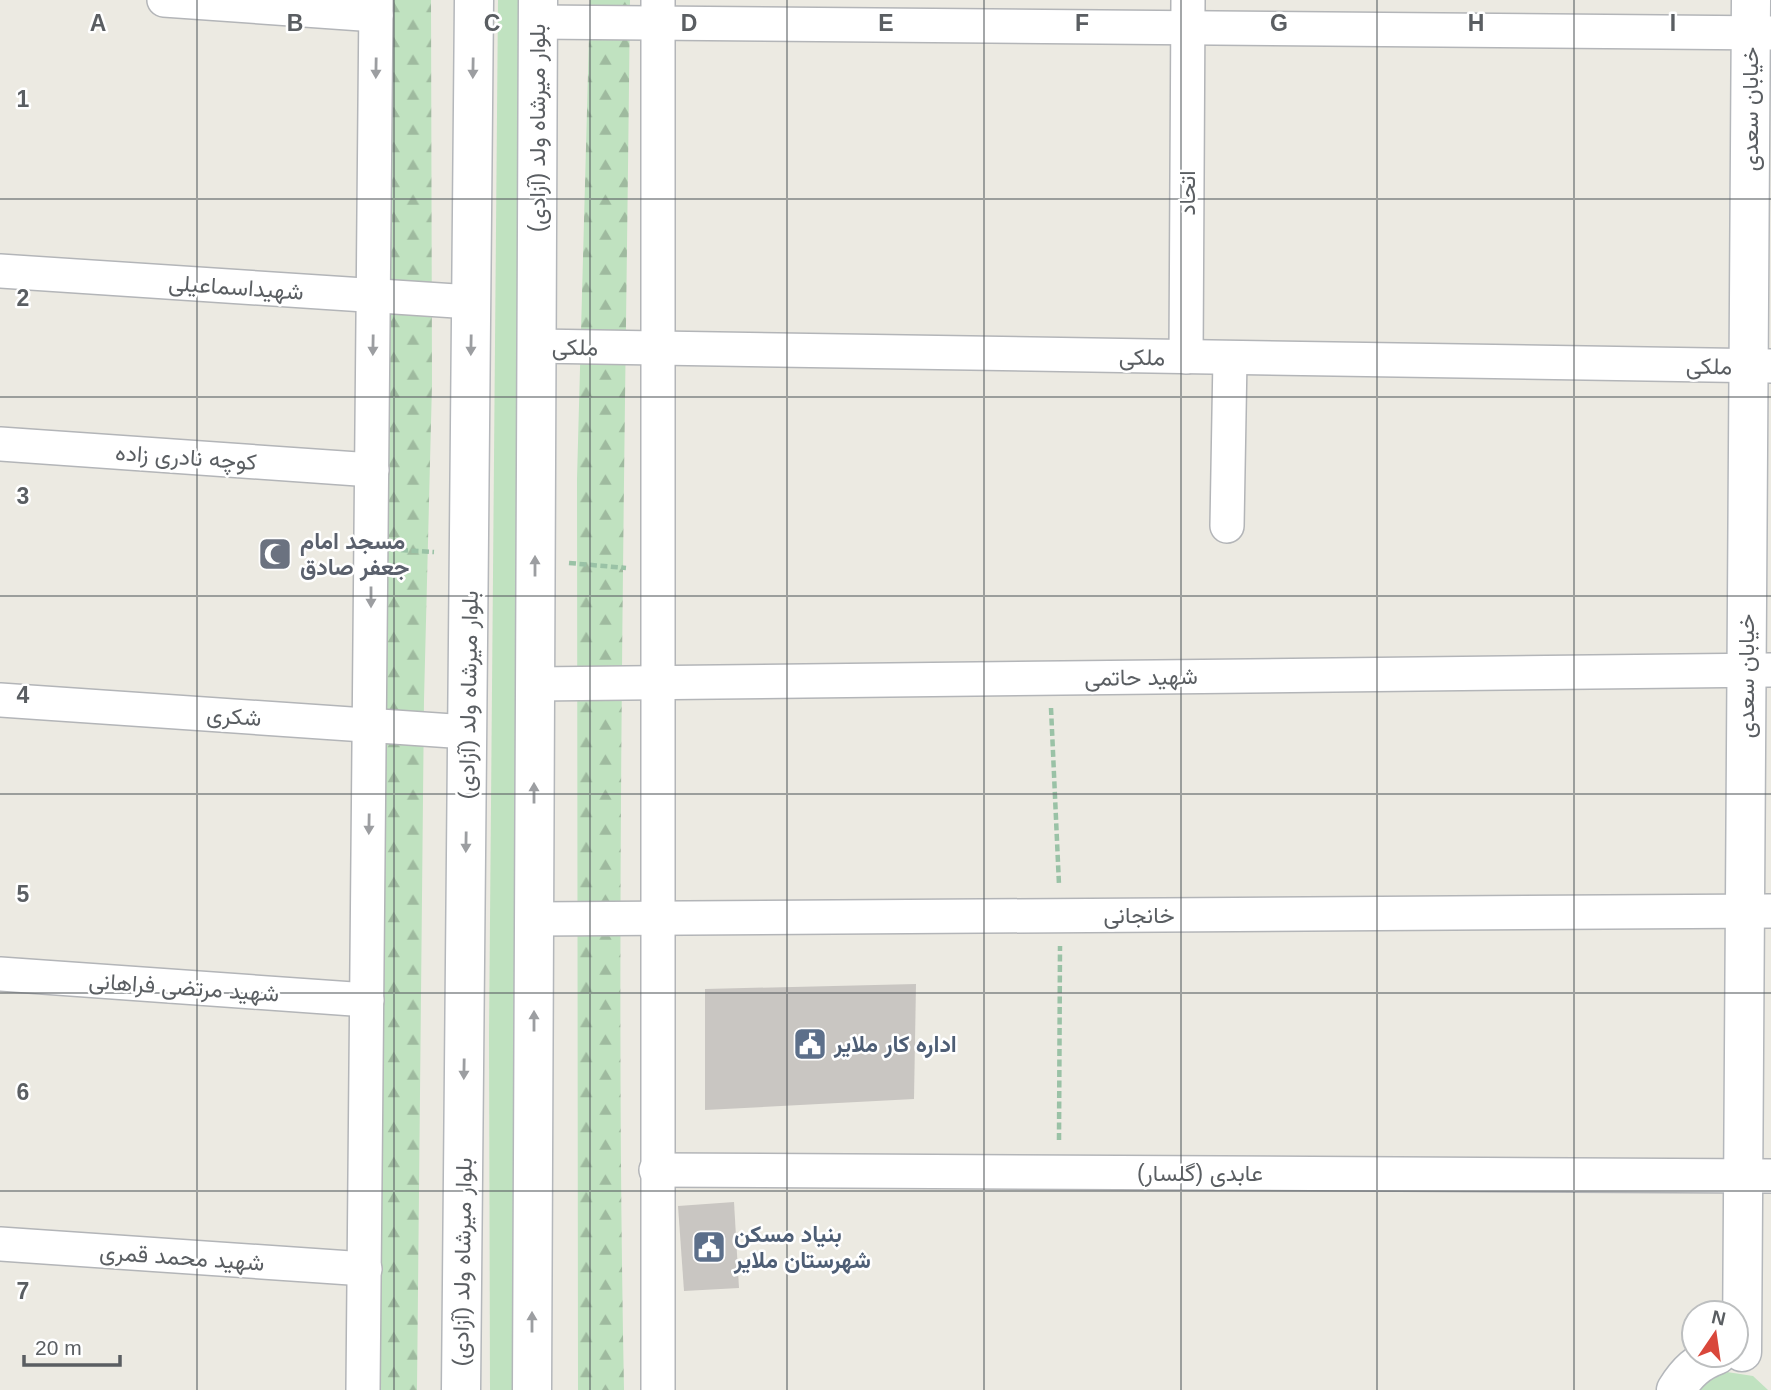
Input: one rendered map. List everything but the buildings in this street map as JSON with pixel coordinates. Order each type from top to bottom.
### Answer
[{"type":"main road","name":"بلوار میرشاه ولد (آزادی)","points":[[461,1390],[474,0]]},
{"type":"main road","name":"بلوار میرشاه ولد (آزادی)","points":[[532,1390],[537,11]]},
{"type":"main road","name":"خیابان سعدی","points":[[1746,1299],[1757,1176],[1760,367],[1757,22]]},
{"type":"main road","points":[[1676,1390],[1692,1369]]},
{"type":"street","points":[[164,0],[376,8],[363,1390]]},
{"type":"street","points":[[537,11],[1188,14],[1757,22]]},
{"type":"street","points":[[658,11],[661,348],[656,1170],[659,1390]]},
{"type":"street","name":"اتحاد","points":[[1186,357],[1188,14]]},
{"type":"street","name":"شهیداسماعیلی","points":[[0,271],[471,302]]},
{"type":"street","name":"ملکی","points":[[536,346],[1760,367]]},
{"type":"street","points":[[1227,526],[1230,358]]},
{"type":"street","name":"کوچه نادری زاده","points":[[0,444],[372,470]]},
{"type":"street","name":"شهید حاتمی","points":[[535,684],[1759,670]]},
{"type":"street","name":"شکری","points":[[0,700],[467,732]]},
{"type":"street","name":"خانجانی","points":[[534,919],[1758,911]]},
{"type":"street","name":"شهید مرتضی فراهانی","points":[[0,974],[367,1000]]},
{"type":"street","name":"عابدی (گلسار)","points":[[656,1170],[1757,1176]]},
{"type":"street","name":"شهید محمد قمری","points":[[0,1244],[365,1269]]},
{"type":"path","points":[[1049,678],[1060,916],[1058,1172]]},
{"type":"green space","points":[[389,0],[431,0],[432,384],[424,700],[417,1390],[380,1390],[379,908]]},
{"type":"green space","points":[[498,0],[524,0],[516,1390],[490,1390],[489,1035]]},
{"type":"green space","points":[[590,0],[630,0],[620,1043],[624,1390],[578,1390],[577,479]]},
{"type":"green space","points":[[1727,1372],[1753,1376],[1768,1390],[1700,1390],[1714,1376]]},
{"type":"place","name":"مسجد امام جعفر صادق","points":[[275,554]]},
{"type":"place","name":"اداره کار ملایر","points":[[810,1044]]},
{"type":"place","name":"بنیاد مسکن شهرستان ملایر","points":[[709,1247]]}]
